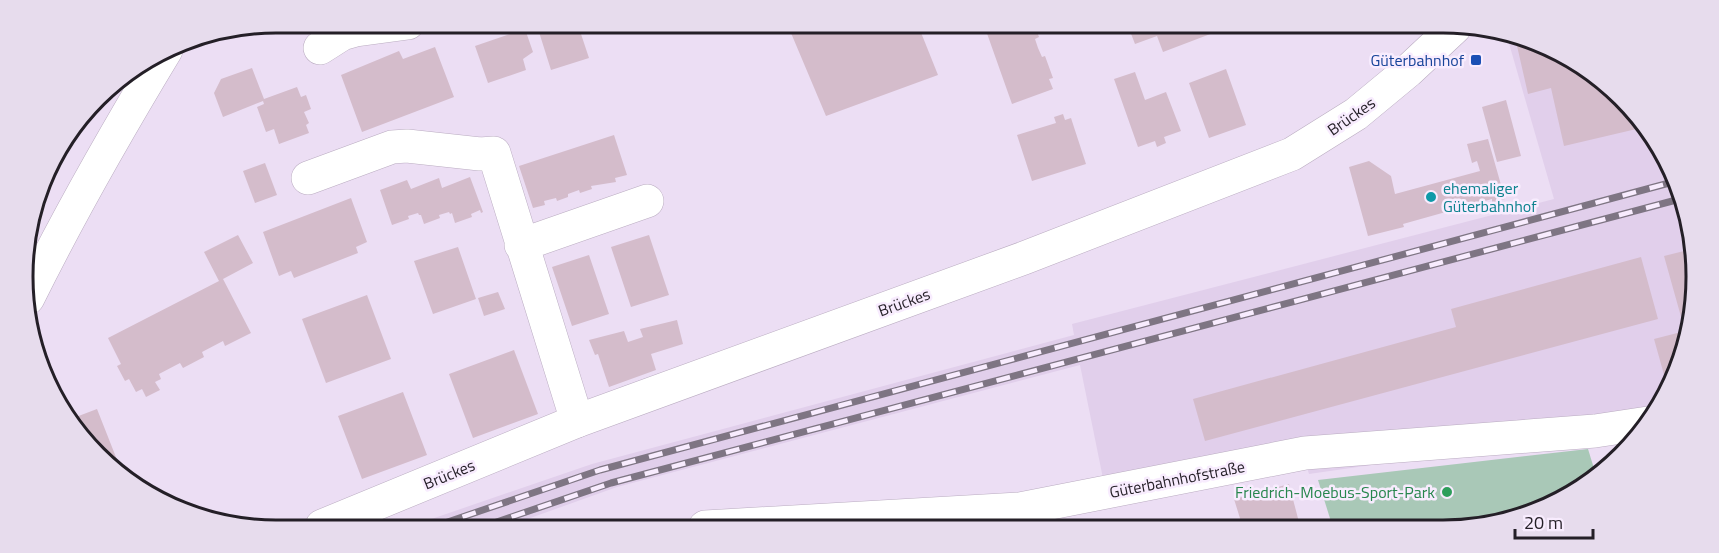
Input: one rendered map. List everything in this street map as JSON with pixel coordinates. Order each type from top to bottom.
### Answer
[{"type":"street","points":[[320,48],[346,33]]},
{"type":"street","name":"Brückes","points":[[337,520],[577,421],[1024,258],[1292,154],[1356,114],[1408,71],[1448,33]]},
{"type":"street","points":[[34,287],[78,201],[157,65]]},
{"type":"street","points":[[308,178],[392,147],[407,146],[480,154],[494,153],[577,421]]},
{"type":"street","points":[[521,245],[647,201]]},
{"type":"street","name":"Güterbahnhofstraße","points":[[828,520],[1020,509],[1305,453],[1595,430],[1636,425]]},
{"type":"shaded area","points":[[1509,42],[1550,58],[1578,74],[1615,104],[1645,141],[1661,169],[1678,213],[1684,245],[1686,276],[1684,308],[1678,340],[1661,384],[1634,428],[1309,474],[1304,458],[1108,503],[1080,365],[617,487],[525,520],[429,520],[592,464],[1074,335],[1072,324],[1554,199]]},
{"type":"green space","name":"Friedrich-Moebus-Sport-Park","points":[[1588,449],[1594,468],[1550,495],[1521,507],[1474,518],[1442,520],[1330,520],[1318,480]]},
{"type":"building","points":[[513,33],[526,33],[533,52],[523,59],[526,70],[488,83],[475,46]]},
{"type":"building","points":[[539,33],[581,33],[589,58],[551,70]]},
{"type":"building","points":[[791,33],[921,33],[938,75],[826,116]]},
{"type":"building","points":[[987,33],[1038,33],[1039,37],[1035,39],[1042,57],[1045,56],[1053,78],[1049,79],[1053,89],[1012,104]]},
{"type":"building","points":[[1131,33],[1213,33],[1163,52],[1157,36],[1135,44]]},
{"type":"building","points":[[1517,45],[1550,58],[1591,83],[1615,104],[1637,129],[1564,146],[1551,88],[1528,94]]},
{"type":"building","points":[[435,47],[454,97],[362,132],[341,75],[399,51],[403,59]]},
{"type":"building","points":[[252,68],[264,99],[297,87],[301,97],[306,95],[311,109],[304,112],[309,123],[306,125],[309,133],[279,144],[274,129],[266,132],[257,107],[264,104],[263,101],[223,117],[214,93],[221,79]]},
{"type":"building","points":[[1226,69],[1246,125],[1209,138],[1189,83]]},
{"type":"building","points":[[1135,72],[1145,100],[1166,92],[1181,131],[1164,137],[1166,143],[1157,147],[1155,141],[1138,147],[1114,79]]},
{"type":"building","points":[[1506,100],[1521,156],[1497,162],[1482,107]]},
{"type":"building","points":[[1063,114],[1065,120],[1071,118],[1086,164],[1032,181],[1017,135],[1056,123],[1054,117]]},
{"type":"building","points":[[614,135],[627,175],[615,178],[616,182],[591,186],[592,189],[568,194],[568,197],[557,201],[556,198],[544,201],[545,205],[533,208],[519,166]]},
{"type":"building","name":"ehemaliger Güterbahnhof","points":[[1488,139],[1505,199],[1492,203],[1492,199],[1368,236],[1349,167],[1369,161],[1391,176],[1395,194],[1480,171],[1477,161],[1472,163],[1467,144]]},
{"type":"building","points":[[265,163],[277,195],[255,203],[243,171]]},
{"type":"building","points":[[470,177],[483,212],[481,213],[480,210],[471,214],[472,217],[455,223],[452,213],[449,212],[424,224],[418,213],[392,225],[380,190],[407,180],[411,189],[439,178],[442,188]]},
{"type":"building","points":[[351,198],[367,242],[356,247],[358,253],[294,278],[291,271],[279,276],[263,232]]},
{"type":"building","points":[[238,235],[253,263],[223,279],[251,333],[225,346],[223,341],[202,352],[204,357],[183,368],[180,363],[159,374],[161,379],[155,382],[160,390],[146,397],[142,389],[136,392],[129,379],[125,381],[117,366],[121,364],[108,338],[219,281],[204,252]]},
{"type":"building","points":[[649,235],[669,295],[631,307],[611,247]]},
{"type":"building","points":[[458,247],[476,299],[433,314],[414,261]]},
{"type":"building","points":[[1684,251],[1686,276],[1682,320],[1664,256]]},
{"type":"building","points":[[589,255],[609,314],[572,326],[552,267]]},
{"type":"building","points":[[1641,257],[1658,319],[1205,441],[1193,399],[1456,327],[1451,309]]},
{"type":"building","points":[[498,292],[505,309],[484,316],[478,298]]},
{"type":"building","points":[[367,295],[391,359],[326,383],[302,319]]},
{"type":"building","points":[[677,320],[683,344],[651,354],[656,370],[609,387],[598,354],[595,355],[589,340],[624,331],[628,342],[643,337],[640,329]]},
{"type":"building","points":[[1679,332],[1664,376],[1654,339]]},
{"type":"building","points":[[514,350],[538,414],[473,438],[449,374]]},
{"type":"building","points":[[403,392],[427,455],[362,479],[338,416]]},
{"type":"building","points":[[97,409],[118,461],[93,437],[77,417]]},
{"type":"building","points":[[1289,484],[1298,520],[1241,520],[1234,499]]},
{"type":"railway","points":[[454,520],[600,470],[1667,184]]},
{"type":"railway","points":[[503,520],[611,483],[1674,201]]},
{"type":"place","name":"Güterbahnhof","points":[[1476,60]]},
{"type":"place","name":"ehemaliger Güterbahnhof","points":[[1431,197]]},
{"type":"place","name":"Friedrich-Moebus-Sport-Park","points":[[1447,492]]}]
